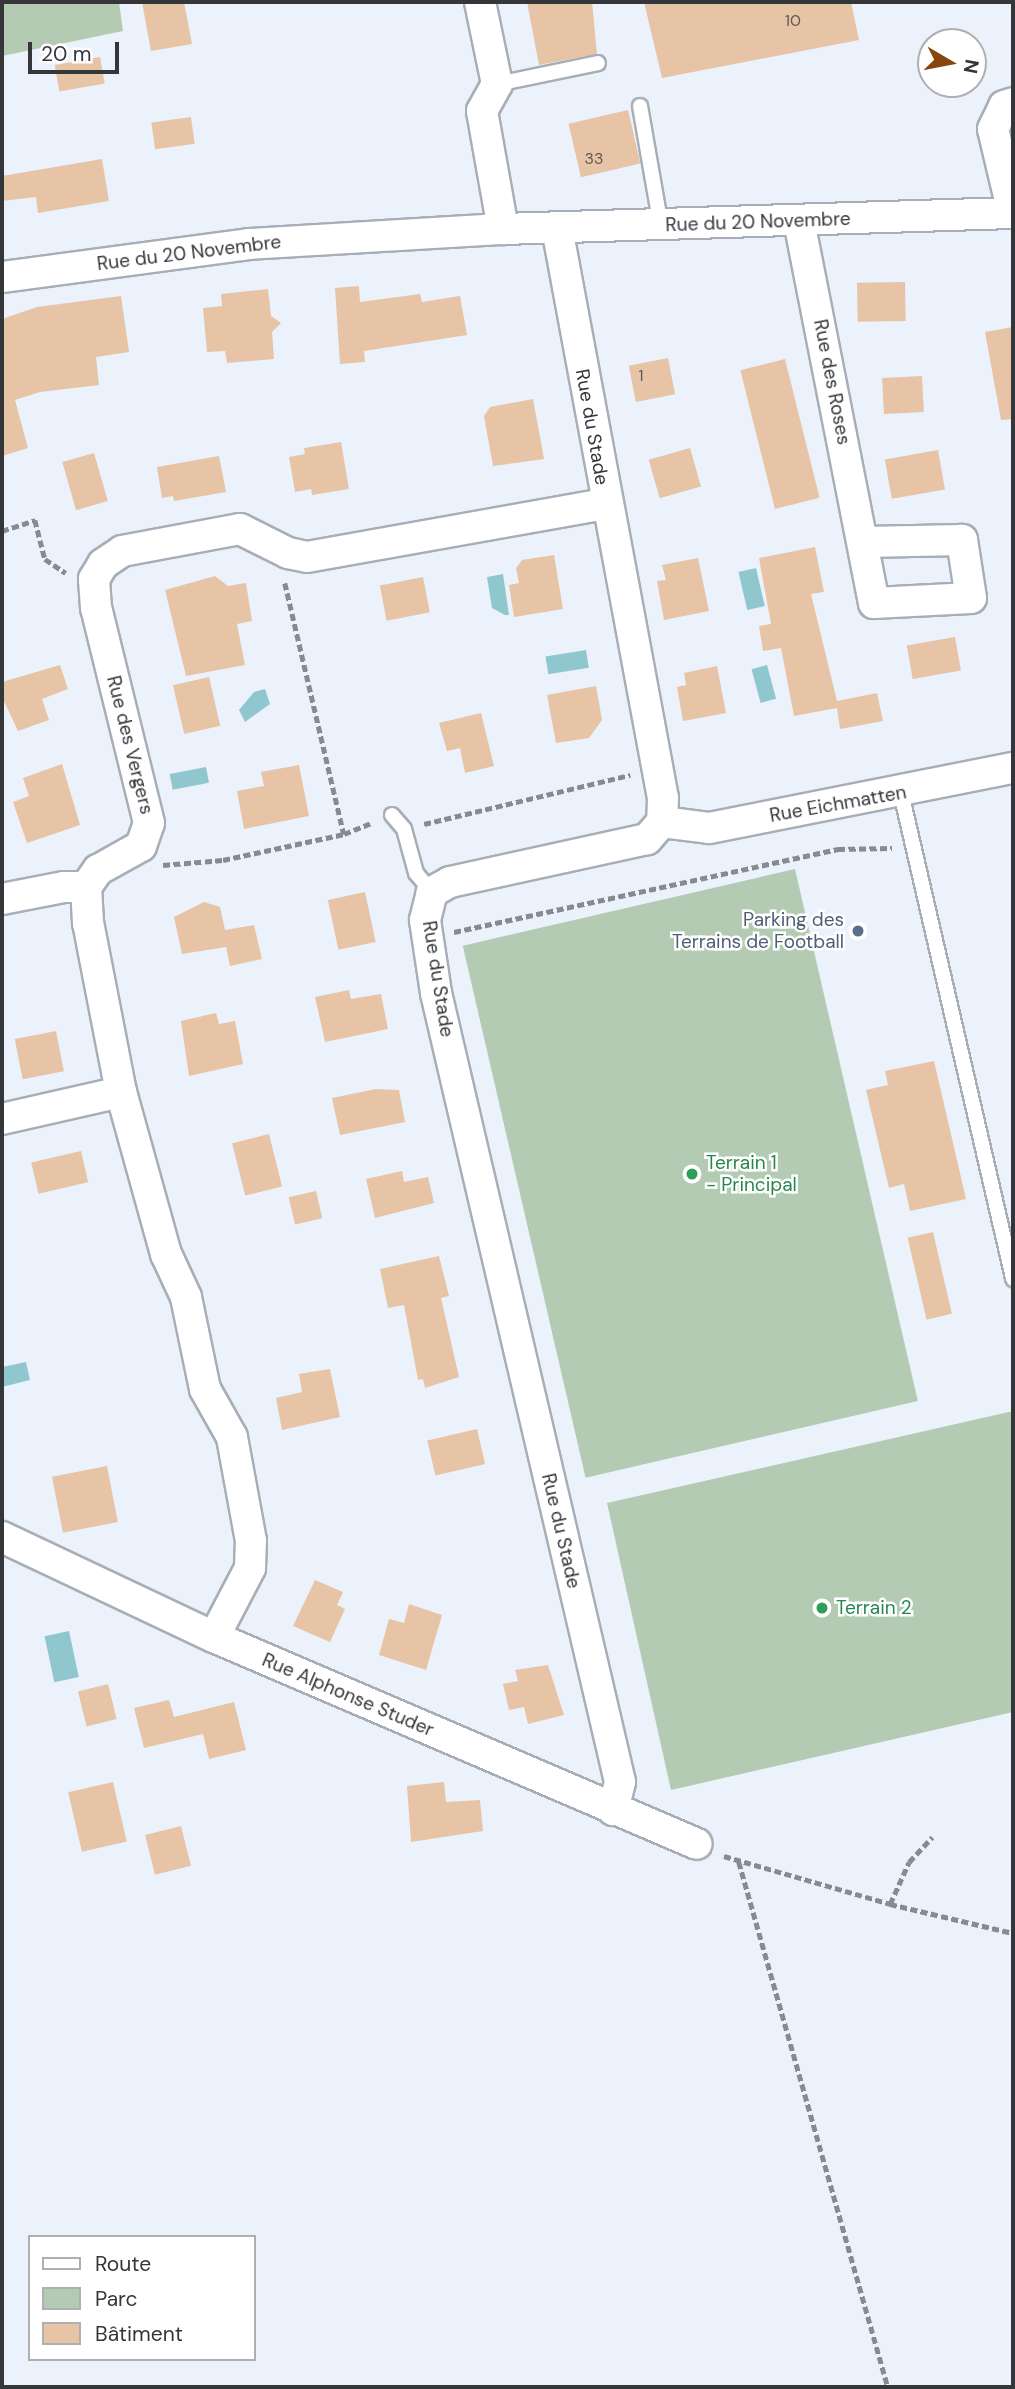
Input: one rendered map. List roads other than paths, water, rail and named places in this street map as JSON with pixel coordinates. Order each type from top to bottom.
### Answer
[{"type":"street","points":[[480,2],[497,84],[482,111],[503,229]]},
{"type":"street","points":[[1013,103],[1004,106],[993,128],[1013,213]]},
{"type":"street","name":"Rue du 20 Novembre","points":[[2,277],[249,244],[503,229],[1013,213]]},
{"type":"street","name":"Rue des Roses","points":[[799,221],[864,542]]},
{"type":"street","name":"Rue du Stade","points":[[557,228],[605,503],[658,768],[662,822],[647,839],[450,882],[432,892],[425,920],[436,993],[620,1782],[613,1810]]},
{"type":"street","name":"Rue des Vergers","points":[[86,887],[98,870],[141,846],[149,822],[96,608],[94,579],[103,564],[122,551],[240,529],[288,553],[307,557],[605,503]]},
{"type":"street","name":"Rue Eichmatten","points":[[662,822],[709,828],[901,793],[1013,768]]},
{"type":"street","points":[[2,899],[64,887],[86,887],[88,923],[121,1092],[166,1254],[186,1297],[205,1389],[232,1437],[251,1541],[250,1568],[214,1637]]},
{"type":"street","points":[[2,1119],[121,1092]]},
{"type":"street","name":"Rue Alphonse Studer","points":[[2,1537],[214,1637],[697,1844]]},
{"type":"lane","points":[[497,84],[598,63]]},
{"type":"lane","points":[[640,106],[661,226]]},
{"type":"lane","points":[[901,793],[1013,1279]]},
{"type":"lane","points":[[392,815],[404,829],[416,873],[432,892]]},
{"type":"water","points":[[756,568],[765,606],[747,610],[738,572]]},
{"type":"water","points":[[503,574],[509,615],[492,608],[487,577]]},
{"type":"water","points":[[586,650],[589,668],[548,674],[546,656]]},
{"type":"water","points":[[767,665],[776,699],[761,703],[752,669]]},
{"type":"water","points":[[265,689],[270,704],[245,722],[239,710],[254,692]]},
{"type":"water","points":[[206,767],[209,783],[173,790],[170,774]]},
{"type":"water","points":[[26,1362],[30,1380],[2,1387],[2,1367]]},
{"type":"water","points":[[69,1631],[79,1677],[54,1682],[45,1636]]},
{"type":"place","name":"Parking des Terrains de Football","points":[[858,931]]},
{"type":"place","name":"Terrain 1 - Principal","points":[[692,1174]]},
{"type":"place","name":"Terrain 2","points":[[822,1608]]}]
